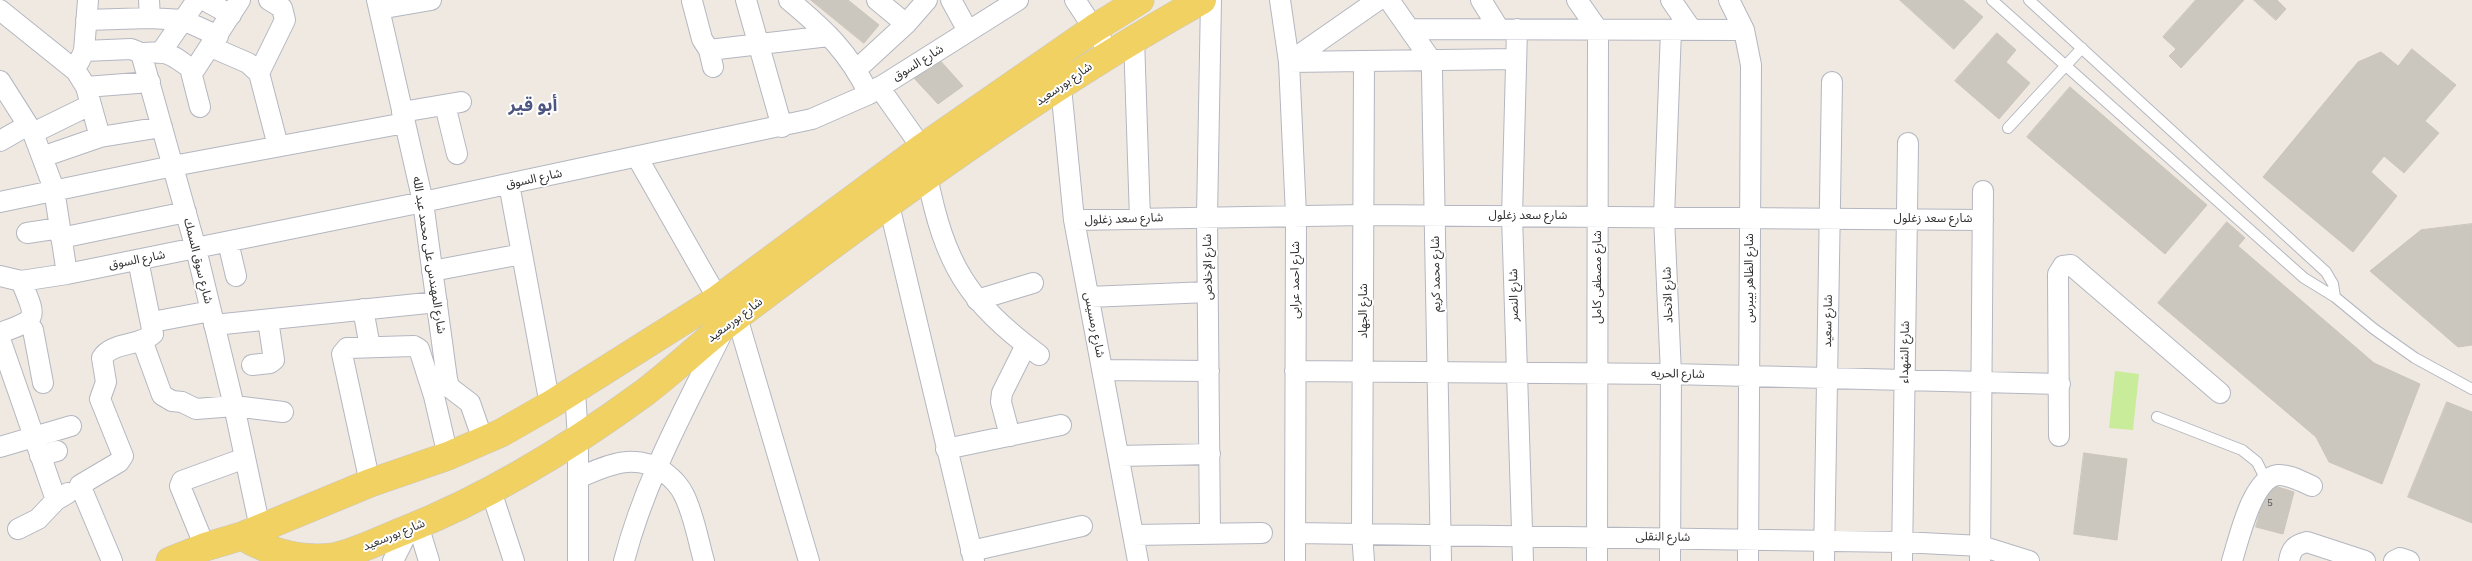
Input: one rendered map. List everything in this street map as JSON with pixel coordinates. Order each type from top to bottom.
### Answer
[{"type":"main road","name":"شارع بورسعيد","points":[[170,561],[206,547],[258,544],[294,558],[314,560],[333,557],[414,527],[491,491],[578,439],[647,390],[727,314],[922,148],[1095,28],[1140,0]]},
{"type":"main road","name":"شارع بورسعيد","points":[[258,544],[370,483],[448,456],[483,440],[727,314],[1110,53],[1202,0]]},
{"type":"street","points":[[177,0],[184,20]]},
{"type":"street","points":[[162,52],[197,0]]},
{"type":"street","points":[[84,51],[131,49],[141,53],[162,52],[171,55],[190,68],[196,69],[235,7],[204,0]]},
{"type":"street","points":[[259,73],[284,20],[282,8],[269,0]]},
{"type":"street","points":[[378,4],[429,0]]},
{"type":"street","points":[[746,0],[782,127]]},
{"type":"street","points":[[789,0],[840,46],[856,69],[922,148]]},
{"type":"street","points":[[877,0],[906,24]]},
{"type":"street","points":[[856,69],[906,24],[927,0]]},
{"type":"street","points":[[951,0],[968,32]]},
{"type":"street","name":"شارع السوق","points":[[21,282],[196,249],[782,127],[820,116],[874,91],[1018,0]]},
{"type":"street","points":[[1074,0],[1095,28],[1110,53]]},
{"type":"street","name":"شارع الإخلاص","points":[[1210,534],[1207,217],[1211,0]]},
{"type":"street","name":"شارع احمد عرابى","points":[[1280,0],[1289,62],[1296,215],[1295,561]]},
{"type":"street","points":[[1289,62],[1378,0]]},
{"type":"street","points":[[1389,0],[1431,60]]},
{"type":"street","points":[[1481,0],[1508,29]]},
{"type":"street","points":[[1577,0],[1598,30]]},
{"type":"street","points":[[1670,0],[1691,29]]},
{"type":"street","name":"شارع الظاهر بيبرس","points":[[1729,0],[1744,30],[1751,65],[1748,561]]},
{"type":"street","points":[[692,1],[702,39],[711,59],[758,44],[829,36]]},
{"type":"street","name":"شارع المهندس على محمد عبد الله","points":[[378,4],[423,202],[447,379],[449,387],[470,403],[483,440]]},
{"type":"street","points":[[100,137],[84,88],[83,8],[149,9],[184,20],[214,42],[248,63],[259,73],[278,146]]},
{"type":"street","points":[[0,10],[84,88]]},
{"type":"street","points":[[1410,29],[1744,30]]},
{"type":"street","name":"شارع النصر","points":[[1508,29],[1516,59],[1512,216],[1523,561]]},
{"type":"street","name":"شارع مصطفى كامل","points":[[1597,561],[1598,30]]},
{"type":"street","name":"شارع الاتحاد","points":[[1670,30],[1664,218],[1671,374],[1670,561]]},
{"type":"street","points":[[1134,38],[1140,219]]},
{"type":"street","name":"شارع سوق السمك","points":[[141,53],[196,249],[234,406],[245,458],[258,544]]},
{"type":"street","points":[[1289,62],[1516,59]]},
{"type":"street","name":"شارع محمد كريم","points":[[1431,60],[1441,561]]},
{"type":"street","name":"شارع الجهاد","points":[[1364,61],[1362,533],[1364,561]]},
{"type":"street","points":[[190,68],[200,107]]},
{"type":"street","points":[[0,81],[30,129],[54,189],[67,274]]},
{"type":"street","points":[[0,141],[30,129],[84,88],[150,82]]},
{"type":"street","name":"شارع سعيد","points":[[1824,561],[1832,82]]},
{"type":"street","name":"شارع رمسيس","points":[[1061,87],[1074,220],[1138,561]]},
{"type":"street","points":[[0,202],[54,189],[278,146],[404,118],[453,103],[457,154]]},
{"type":"street","points":[[42,157],[100,137],[162,127]]},
{"type":"street","name":"شارع الشهداء","points":[[1902,551],[1908,143]]},
{"type":"street","points":[[637,157],[727,314],[809,561]]},
{"type":"street","points":[[928,176],[942,240],[955,269],[977,300],[1006,330],[1032,350],[1002,393],[1001,402],[1010,436]]},
{"type":"street","points":[[509,184],[550,406]]},
{"type":"street","points":[[1981,553],[1983,191]]},
{"type":"street","points":[[889,205],[972,556],[1082,526]]},
{"type":"street","points":[[27,233],[61,233],[186,212]]},
{"type":"street","name":"شارع سعد زغلول","points":[[1074,220],[1296,215],[1983,220]]},
{"type":"street","points":[[228,242],[236,276]]},
{"type":"street","points":[[432,270],[522,254]]},
{"type":"street","points":[[18,528],[38,519],[56,500],[119,462],[123,456],[100,399],[106,382],[102,358],[107,352],[142,340],[153,334],[138,260]]},
{"type":"street","points":[[2059,436],[2058,274],[2063,266],[2071,265],[2220,393]]},
{"type":"street","points":[[0,276],[21,282],[33,309],[28,323]]},
{"type":"street","points":[[977,300],[1033,283]]},
{"type":"street","points":[[1089,297],[1208,292]]},
{"type":"street","points":[[152,322],[212,318],[268,320],[436,302]]},
{"type":"street","points":[[363,309],[370,347]]},
{"type":"street","points":[[624,561],[632,530],[656,467],[727,314]]},
{"type":"street","points":[[252,365],[270,363],[274,360],[268,320]]},
{"type":"street","points":[[0,333],[28,323]]},
{"type":"street","points":[[28,323],[33,330],[43,383]]},
{"type":"street","points":[[0,340],[34,436],[49,453],[56,500]]},
{"type":"street","points":[[142,340],[162,394],[166,399],[196,409],[234,406],[283,412]]},
{"type":"street","points":[[370,483],[342,354],[347,348],[414,346],[419,349],[434,396],[448,456]]},
{"type":"street","points":[[1102,370],[1208,371]]},
{"type":"street","name":"شارع الحريه","points":[[1295,371],[1597,375],[1671,374],[2060,384]]},
{"type":"street","points":[[575,391],[578,439],[578,561]]},
{"type":"street","points":[[434,396],[456,393]]},
{"type":"street","points":[[946,449],[1061,424]]},
{"type":"street","points":[[0,447],[71,426]]},
{"type":"street","points":[[1118,456],[1210,454]]},
{"type":"street","points":[[206,547],[180,486],[182,481],[245,458]]},
{"type":"street","points":[[578,478],[606,465],[622,461],[639,461],[656,467],[672,478],[684,495],[704,561]]},
{"type":"street","points":[[2232,561],[2257,490],[2266,480],[2278,475],[2292,477],[2312,486]]},
{"type":"street","points":[[80,485],[112,561]]},
{"type":"street","points":[[491,491],[514,561]]},
{"type":"street","points":[[393,561],[414,527]]},
{"type":"street","points":[[414,527],[429,561]]},
{"type":"street","points":[[1133,535],[1262,533]]},
{"type":"street","name":"شارع النقلى","points":[[1295,533],[1824,540],[1902,551],[1981,553],[2029,561]]},
{"type":"street","points":[[2289,561],[2291,552],[2297,544],[2307,542],[2364,561]]},
{"type":"street","points":[[2394,561],[2400,558],[2409,561]]},
{"type":"lane","points":[[1992,0],[2304,278],[2314,286],[2336,297],[2374,329],[2415,358],[2472,389]]},
{"type":"lane","points":[[2029,0],[2326,272],[2333,284],[2336,297]]},
{"type":"lane","points":[[2008,128],[2082,48]]},
{"type":"lane","points":[[2459,382],[2472,380]]},
{"type":"lane","points":[[2157,417],[2242,450],[2257,462],[2266,480]]},
{"type":"green space","points":[[2115,371],[2139,374],[2133,430],[2109,428]]},
{"type":"building","points":[[811,0],[848,0],[879,25],[864,43]]},
{"type":"building","points":[[1900,0],[1963,0],[1983,17],[1954,49]]},
{"type":"building","points":[[2196,0],[2244,0],[2181,68],[2169,56],[2176,49],[2163,37]]},
{"type":"building","points":[[2254,0],[2277,0],[2286,9],[2276,20]]},
{"type":"building","points":[[1997,33],[2016,50],[2006,62],[2030,83],[1999,119],[1955,81]]},
{"type":"building","points":[[2412,49],[2456,85],[2425,121],[2439,133],[2404,173],[2384,156],[2371,172],[2397,196],[2353,252],[2263,177],[2358,62],[2381,52],[2398,66]]},
{"type":"building","points":[[937,57],[963,86],[938,104],[912,76]]},
{"type":"building","points":[[2070,87],[2207,205],[2165,254],[2027,137]]},
{"type":"building","points":[[2227,222],[2245,238],[2238,246],[2374,363],[2316,437],[2158,303]]},
{"type":"building","points":[[2472,224],[2472,345],[2458,347],[2370,271],[2421,230]]},
{"type":"building","points":[[2374,363],[2420,384],[2382,484],[2329,462],[2316,437]]},
{"type":"building","points":[[2447,402],[2472,412],[2472,523],[2408,497]]},
{"type":"building","points":[[2084,453],[2127,459],[2117,540],[2074,534]]},
{"type":"building","points":[[2268,484],[2294,492],[2283,534],[2256,527]]},
{"type":"district","name":"أبو قير","points":[[533,106]]}]
